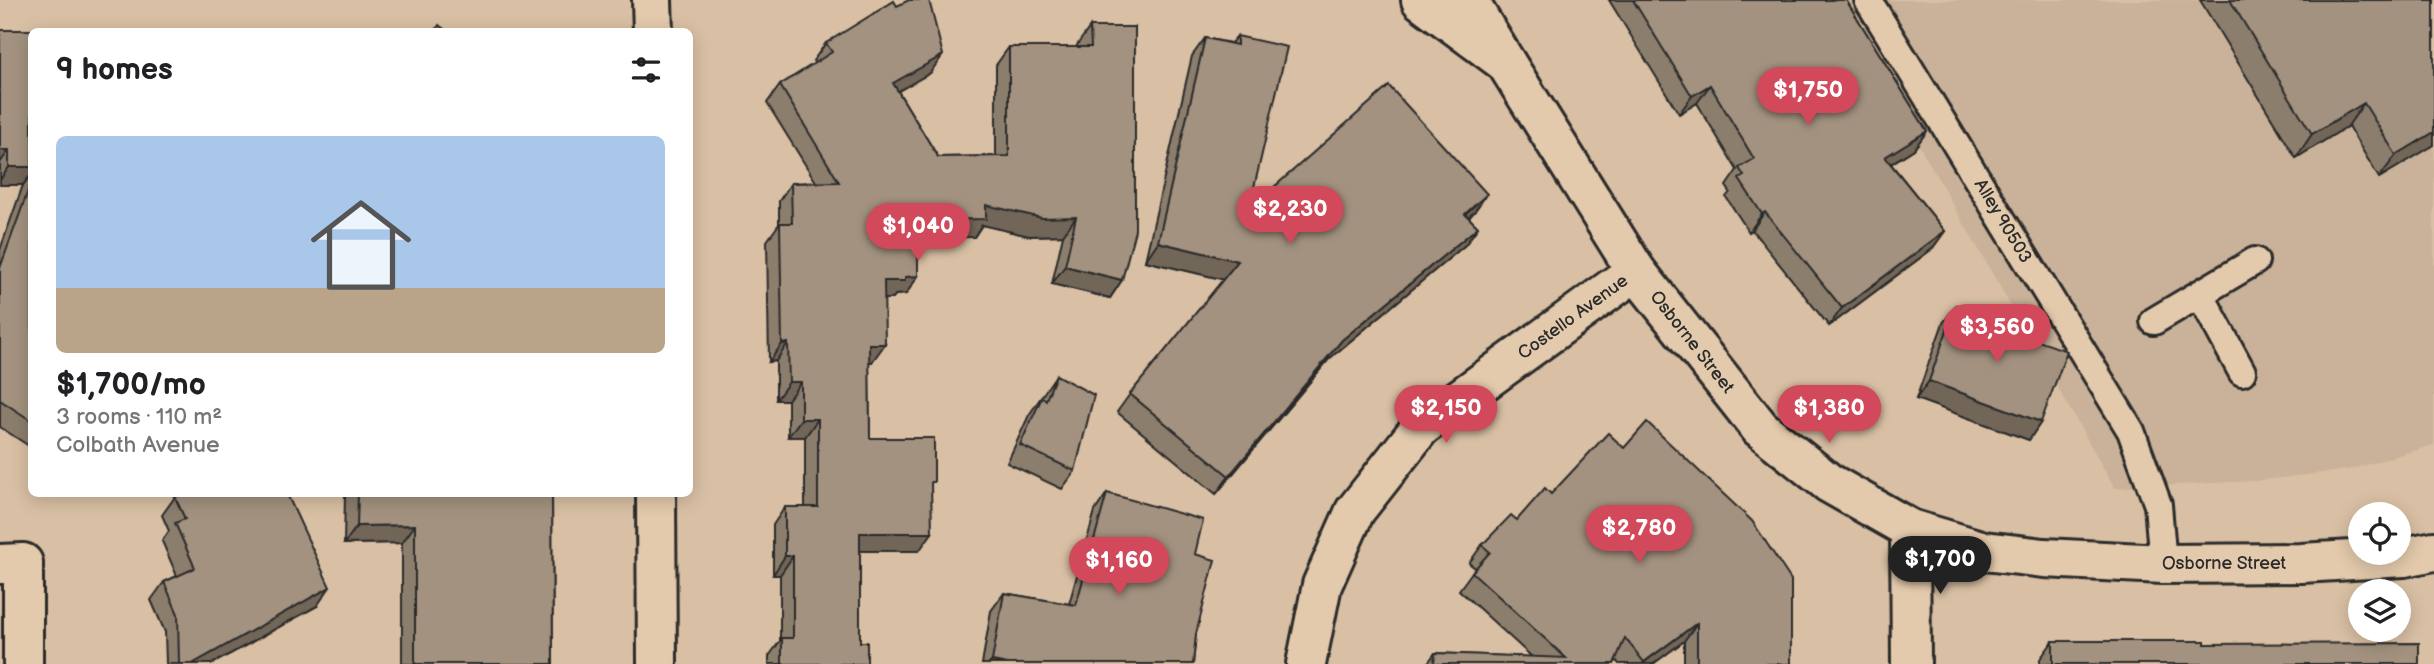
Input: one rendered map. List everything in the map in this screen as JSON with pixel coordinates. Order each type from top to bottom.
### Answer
[{"type":"street","points":[[652,0],[653,28]]},
{"type":"street","name":"Osborne Street","points":[[1421,0],[1506,63],[1636,271],[1760,428],[1829,483],[1910,529],[1984,551],[2044,558],[2163,564],[2301,563],[2404,557],[2434,551]]},
{"type":"street","points":[[1468,0],[1506,63]]},
{"type":"street","name":"Costello Avenue","points":[[1306,664],[1322,585],[1355,511],[1421,427],[1636,271]]},
{"type":"street","points":[[656,497],[657,664]]},
{"type":"street","points":[[1910,529],[1911,664]]},
{"type":"street","points":[[11,564],[23,664]]},
{"type":"lane","name":"Alley 90503","points":[[1868,0],[2131,431],[2158,505],[2163,564]]},
{"type":"lane","points":[[2154,321],[2255,261]]},
{"type":"lane","points":[[2200,294],[2242,372]]},
{"type":"shaded area","points":[[1836,0],[2434,0],[2434,445],[2348,470],[2255,481],[2115,488]]},
{"type":"building","points":[[909,0],[929,0],[943,55],[893,83],[938,157],[1009,156],[1009,47],[1091,47],[1090,27],[1135,27],[1135,230],[1122,280],[1065,266],[1076,217],[1042,218],[986,205],[986,219],[928,220],[929,238],[918,238],[918,276],[905,277],[905,281],[884,281],[885,344],[869,344],[870,438],[934,438],[932,533],[860,533],[860,642],[867,642],[867,664],[782,664],[782,638],[793,638],[793,556],[785,556],[785,507],[818,507],[818,419],[801,419],[801,382],[789,382],[788,343],[782,344],[780,223],[792,223],[791,183],[839,182],[780,85],[832,52],[826,43],[894,1],[897,6]]},
{"type":"building","points":[[1633,0],[1846,0],[1927,131],[1885,157],[1945,231],[1842,308],[1765,212],[1762,214],[1739,179],[1744,176],[1739,168],[1754,159],[1710,85],[1692,96]]},
{"type":"building","points":[[2230,0],[2434,0],[2434,132],[2396,155],[2364,103],[2312,134]]},
{"type":"building","points":[[0,30],[28,30],[28,167],[9,167],[9,150],[0,150]]},
{"type":"building","points":[[1237,36],[1287,47],[1249,209],[1389,86],[1487,194],[1465,214],[1478,227],[1342,340],[1229,476],[1130,394],[1238,261],[1158,242],[1205,38],[1237,45]]},
{"type":"building","points":[[28,191],[28,418],[0,400],[0,268]]},
{"type":"building","points":[[1956,305],[2023,330],[2022,335],[2067,351],[2041,422],[1929,381]]},
{"type":"building","points":[[1056,375],[1094,395],[1075,471],[1020,445],[1042,397],[1046,400]]},
{"type":"building","points":[[1647,422],[1752,521],[1791,580],[1791,664],[1697,664],[1697,623],[1644,662],[1625,638],[1614,664],[1434,664],[1435,653],[1566,658],[1472,572],[1490,552],[1482,545],[1511,515],[1517,520],[1545,488],[1551,494],[1608,433],[1624,448]]},
{"type":"building","points":[[1107,493],[1203,520],[1195,554],[1215,560],[1196,634],[1193,664],[1008,664],[992,661],[1004,593],[1076,605]]},
{"type":"building","points":[[175,497],[288,497],[330,587],[192,664],[179,664],[178,614],[164,582],[195,568],[175,523],[185,519]]},
{"type":"building","points":[[358,497],[552,497],[553,664],[415,664],[415,525],[357,526]]},
{"type":"building","points":[[2053,641],[2205,641],[2205,644],[2419,643],[2419,664],[2053,664]]}]
